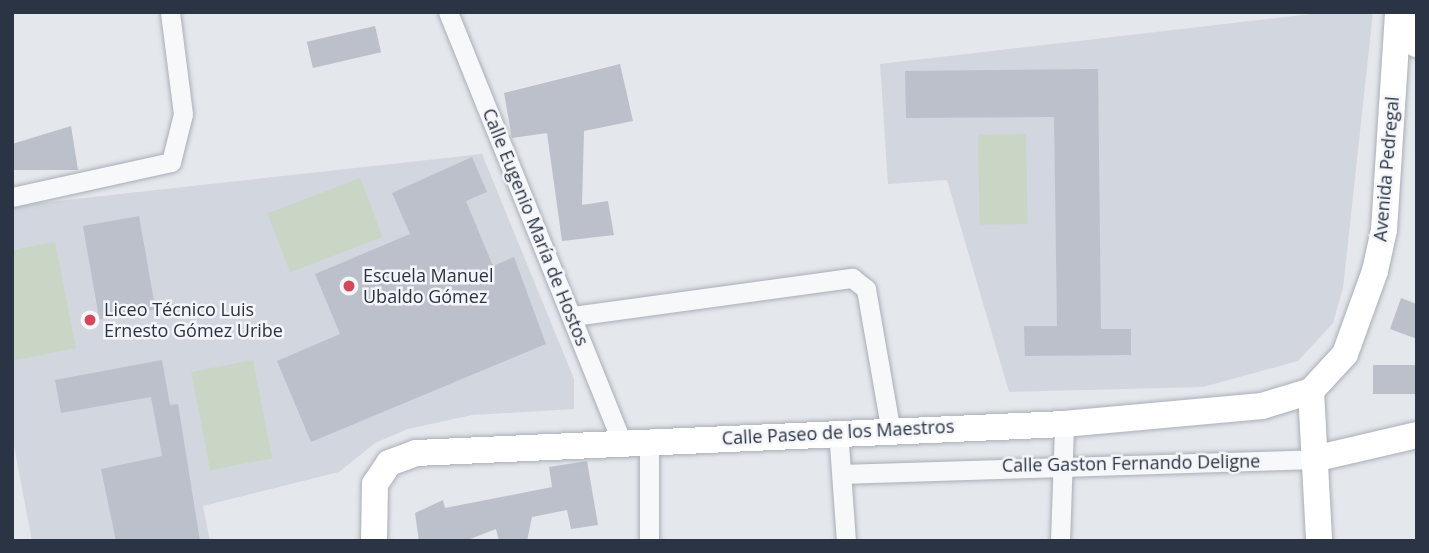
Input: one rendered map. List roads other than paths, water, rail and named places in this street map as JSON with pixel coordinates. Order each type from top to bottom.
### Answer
[{"type":"main road","name":"Avenida Pedregal","points":[[1311,391],[1345,354],[1375,271],[1398,12]]},
{"type":"main road","points":[[1411,12],[1417,44]]},
{"type":"main road","name":"Calle Paseo de los Maestros","points":[[373,541],[376,484],[389,463],[416,453],[890,427],[1063,424],[1262,406],[1311,391]]},
{"type":"main road","points":[[1311,391],[1318,541]]},
{"type":"main road","name":"Calle Gaston Fernando Deligne","points":[[1314,459],[1417,435]]},
{"type":"street","points":[[12,197],[171,162],[183,114],[170,12]]},
{"type":"street","name":"Calle Eugenio María de Hostos","points":[[448,12],[622,442]]},
{"type":"street","points":[[573,316],[852,278],[866,289],[890,427]]},
{"type":"street","points":[[1060,541],[1063,424]]},
{"type":"street","points":[[838,430],[846,541]]},
{"type":"street","points":[[649,442],[649,541]]},
{"type":"street","name":"Calle Gaston Fernando Deligne","points":[[842,474],[1062,463],[1314,459]]},
{"type":"place","name":"Escuela Manuel Ubaldo Gómez","points":[[349,286]]},
{"type":"place","name":"Liceo Técnico Luis Ernesto Gómez Uribe","points":[[90,320]]}]
